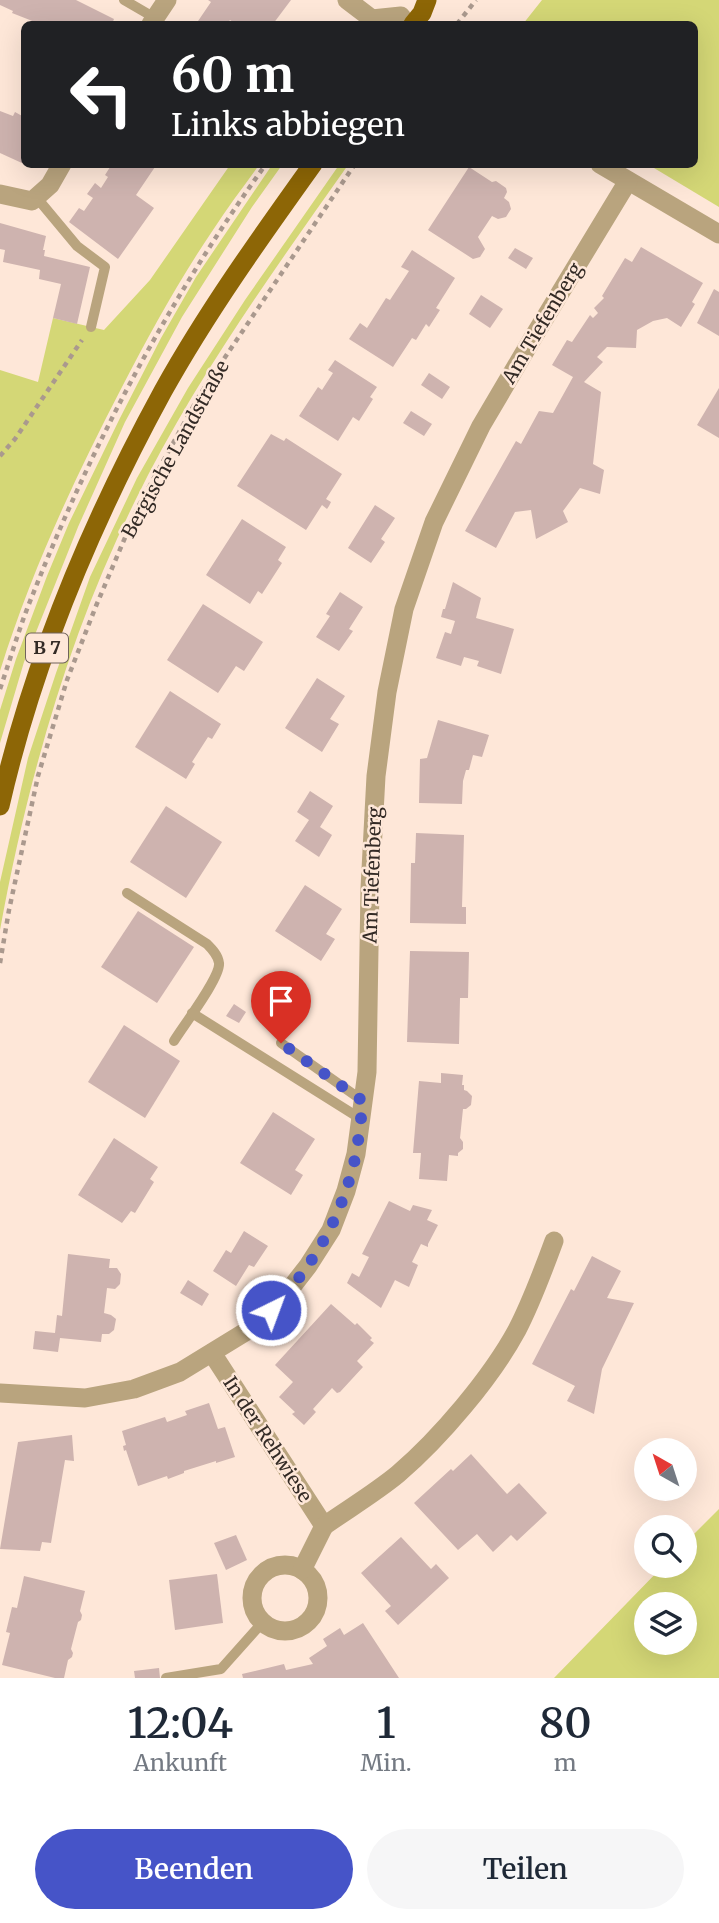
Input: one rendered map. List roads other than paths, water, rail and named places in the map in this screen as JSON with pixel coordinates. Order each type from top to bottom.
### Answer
[{"type":"main road","points":[[411,13],[439,0]]},
{"type":"main road","name":"Bergische Landstraße","points":[[0,806],[42,661],[77,568],[109,496],[164,390],[197,335],[252,250],[310,168]]},
{"type":"street","points":[[153,21],[167,0]]},
{"type":"street","points":[[346,0],[372,19],[411,13]]},
{"type":"street","points":[[0,194],[32,201],[50,185],[60,168]]},
{"type":"street","points":[[607,168],[719,234]]},
{"type":"street","name":"Am Tiefenberg","points":[[0,1393],[85,1398],[134,1389],[180,1372],[255,1326],[287,1293],[331,1230],[356,1154],[367,1072],[370,888],[376,776],[387,692],[404,609],[434,522],[481,426],[628,181]]},
{"type":"street","points":[[302,1570],[324,1526],[396,1475],[427,1448],[487,1375],[516,1331],[554,1241]]},
{"type":"street","name":"In der Rehwiese","points":[[212,1353],[324,1526]]},
{"type":"street","points":[[289,1565],[302,1570],[312,1579],[317,1592],[317,1605],[312,1618],[301,1628],[288,1632],[275,1630],[262,1623],[254,1612],[251,1598],[254,1585],[263,1574],[275,1566],[289,1565]]},
{"type":"lane","points":[[124,0],[153,21]]},
{"type":"lane","points":[[37,198],[77,246],[105,267],[91,327]]},
{"type":"lane","points":[[127,893],[206,944],[217,955],[219,963],[216,978],[174,1041]]},
{"type":"lane","points":[[192,1013],[362,1110]]},
{"type":"lane","points":[[281,1043],[362,1110]]},
{"type":"lane","points":[[166,1678],[221,1669],[262,1623]]}]
